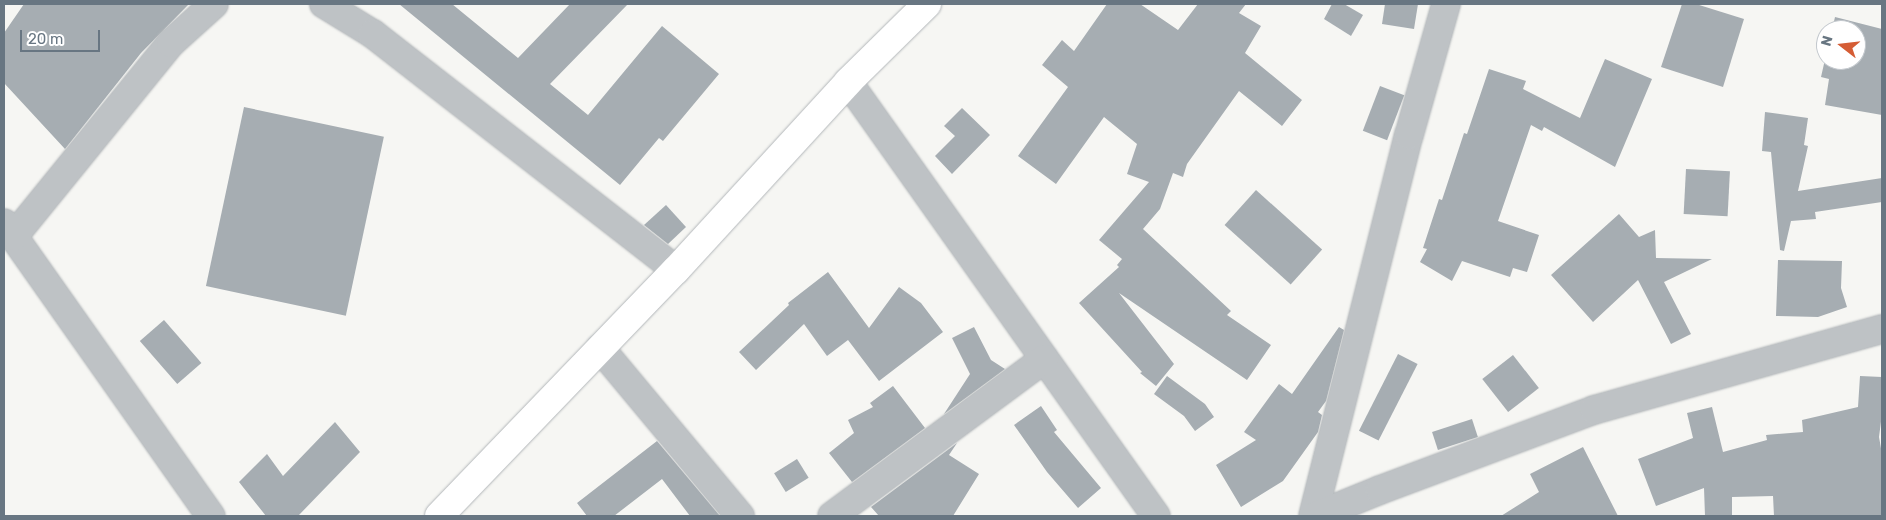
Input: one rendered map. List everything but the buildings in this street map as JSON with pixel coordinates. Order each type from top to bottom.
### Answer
[{"type":"main road","points":[[439,516],[676,270],[848,82],[927,4]]},
{"type":"street","points":[[211,516],[9,230],[171,43],[214,4]]},
{"type":"street","points":[[324,4],[373,34],[676,270]]},
{"type":"street","points":[[1315,516],[1409,135],[1446,4]]},
{"type":"street","points":[[848,82],[1156,516]]},
{"type":"street","points":[[1315,516],[1594,410],[1882,329]]},
{"type":"street","points":[[600,348],[740,516]]},
{"type":"street","points":[[832,516],[1044,359]]}]
